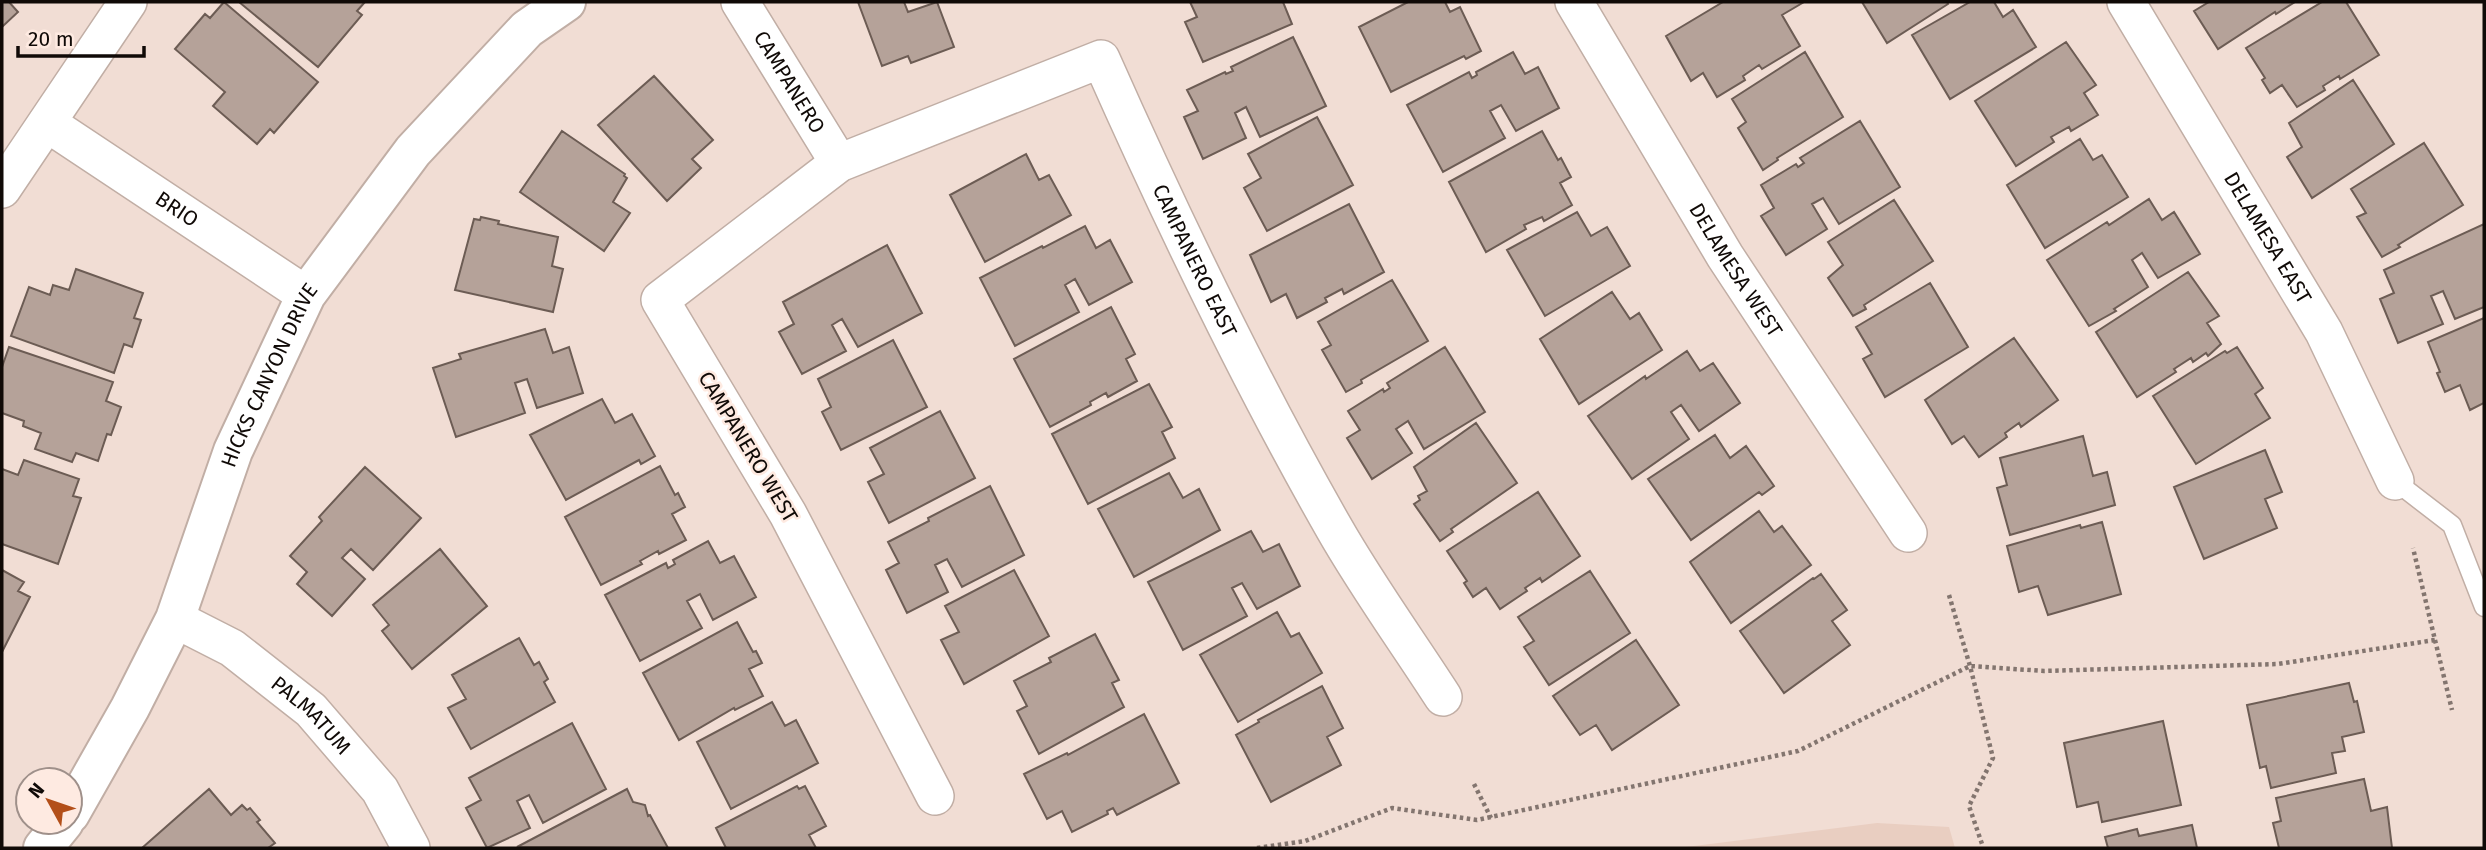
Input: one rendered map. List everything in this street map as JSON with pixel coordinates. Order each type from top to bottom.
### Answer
[{"type":"street","points":[[2,189],[128,2]]},
{"type":"street","name":"HICKS CANYON DRIVE","points":[[84,789],[130,708],[174,619],[233,451],[306,295],[413,151],[527,29],[566,2]]},
{"type":"street","name":"CAMPANERO","points":[[740,2],[839,163]]},
{"type":"street","name":"DELAMESA WEST","points":[[1574,2],[1725,256],[1908,533]]},
{"type":"street","name":"DELAMESA EAST","points":[[2126,2],[2324,331],[2395,481]]},
{"type":"street","name":"CAMPANERO EAST","points":[[839,163],[1101,59],[1166,205],[1242,362],[1335,531],[1443,697]]},
{"type":"street","name":"BRIO","points":[[47,123],[306,295]]},
{"type":"street","name":"CAMPANERO WEST","points":[[839,163],[660,300],[788,514],[935,796]]},
{"type":"street","name":"PALMATUM","points":[[174,619],[232,648],[311,710],[380,790],[411,848]]},
{"type":"lane","points":[[2395,481],[2452,525],[2484,607]]},
{"type":"path","points":[[2413,548],[2452,710]]},
{"type":"path","points":[[1949,595],[1993,758],[1969,806],[1982,844]]},
{"type":"path","points":[[1257,848],[1304,841],[1392,808],[1477,820],[1798,751],[1970,666],[2044,671],[2278,664],[2435,640]]},
{"type":"path","points":[[1474,784],[1491,818]]},
{"type":"shaded area","points":[[1877,823],[1949,827],[1955,848],[1678,848]]},
{"type":"building","points":[[2,2],[9,2],[18,12],[2,27]]},
{"type":"building","points":[[224,2],[318,82],[274,133],[270,129],[257,144],[213,106],[225,92],[175,49],[205,14],[210,18]]},
{"type":"building","points":[[239,2],[365,2],[357,11],[362,15],[318,67]]},
{"type":"building","points":[[858,2],[904,2],[908,12],[937,2],[954,47],[911,63],[908,56],[882,66]]},
{"type":"building","points":[[1190,2],[1283,2],[1292,24],[1203,62],[1185,22],[1197,17]]},
{"type":"building","points":[[1408,2],[1445,2],[1450,12],[1460,7],[1481,51],[1466,59],[1464,56],[1391,92],[1359,27]]},
{"type":"building","points":[[1723,2],[1804,2],[1782,15],[1800,46],[1762,69],[1759,65],[1743,76],[1745,80],[1717,97],[1703,73],[1691,81],[1666,36]]},
{"type":"building","points":[[1862,2],[1947,2],[1948,4],[1887,43]]},
{"type":"building","points":[[1970,2],[1994,2],[2003,17],[2013,10],[2036,47],[1950,99],[1912,35]]},
{"type":"building","points":[[2209,2],[2295,2],[2218,49],[2194,11]]},
{"type":"building","points":[[2322,2],[2346,2],[2379,55],[2340,79],[2339,76],[2323,86],[2325,90],[2297,107],[2282,85],[2270,93],[2262,80],[2265,78],[2246,48]]},
{"type":"building","points":[[1293,37],[1326,106],[1260,137],[1246,107],[1235,113],[1246,138],[1203,159],[1184,117],[1198,111],[1187,90],[1225,72],[1226,74],[1233,71],[1231,67]]},
{"type":"building","points":[[2066,42],[2096,85],[2084,93],[2098,115],[2071,131],[2069,127],[2051,137],[2054,142],[2016,166],[1975,101]]},
{"type":"building","points":[[1513,52],[1525,74],[1538,67],[1559,108],[1516,131],[1501,105],[1490,111],[1505,138],[1443,172],[1407,105],[1469,72],[1472,78],[1477,75],[1476,72]]},
{"type":"building","points":[[1805,52],[1843,117],[1777,158],[1778,160],[1763,170],[1738,128],[1746,122],[1732,99]]},
{"type":"building","points":[[654,76],[713,140],[692,159],[701,168],[667,201],[598,125]]},
{"type":"building","points":[[2353,80],[2394,144],[2312,198],[2287,157],[2302,147],[2289,123]]},
{"type":"building","points":[[1317,117],[1353,185],[1267,231],[1244,188],[1261,178],[1248,154]]},
{"type":"building","points":[[1860,121],[1900,187],[1839,224],[1823,198],[1812,204],[1827,229],[1786,255],[1761,216],[1774,208],[1761,185],[1796,164],[1798,167],[1804,163],[1800,158]]},
{"type":"building","points":[[562,131],[627,178],[613,202],[630,213],[604,251],[520,192]]},
{"type":"building","points":[[1542,131],[1571,177],[1560,183],[1572,205],[1544,221],[1542,217],[1524,225],[1526,229],[1486,252],[1449,182]]},
{"type":"building","points":[[2080,139],[2093,160],[2102,155],[2128,197],[2045,248],[2007,185]]},
{"type":"building","points":[[2424,143],[2463,205],[2382,257],[2357,217],[2366,213],[2351,189]]},
{"type":"building","points":[[1026,154],[1039,180],[1049,175],[1071,215],[985,262],[950,195]]},
{"type":"building","points":[[2149,199],[2162,220],[2174,212],[2200,254],[2158,278],[2142,253],[2132,260],[2148,287],[2114,309],[2116,311],[2089,326],[2047,260]]},
{"type":"building","points":[[1894,200],[1933,261],[1864,305],[1866,309],[1853,316],[1828,278],[1843,265],[1828,242]]},
{"type":"building","points":[[1349,204],[1384,272],[1344,294],[1342,289],[1325,298],[1327,302],[1297,318],[1286,294],[1271,302],[1250,255]]},
{"type":"building","points":[[1577,212],[1591,236],[1607,227],[1630,266],[1545,316],[1507,250]]},
{"type":"building","points":[[481,217],[499,221],[498,224],[558,237],[552,266],[563,269],[553,312],[455,290],[474,219],[480,220]]},
{"type":"building","points":[[2484,224],[2484,307],[2455,319],[2443,291],[2431,296],[2443,324],[2398,343],[2380,299],[2394,293],[2384,270]]},
{"type":"building","points":[[1085,226],[1096,248],[1110,240],[1132,282],[1089,305],[1075,279],[1065,285],[1079,312],[1015,346],[980,278]]},
{"type":"building","points":[[887,245],[922,313],[858,347],[842,319],[832,325],[846,351],[802,374],[779,332],[794,324],[783,302]]},
{"type":"building","points":[[76,269],[143,293],[134,318],[141,320],[132,347],[124,344],[114,373],[11,336],[29,287],[50,295],[53,285],[69,290]]},
{"type":"building","points":[[2188,272],[2219,316],[2207,323],[2221,344],[2208,356],[2206,353],[2193,362],[2191,358],[2174,369],[2176,372],[2137,397],[2096,332]]},
{"type":"building","points":[[1392,280],[1428,341],[1361,380],[1362,383],[1346,392],[1322,350],[1331,345],[1318,322]]},
{"type":"building","points":[[1930,283],[1968,347],[1885,397],[1863,359],[1872,354],[1856,327]]},
{"type":"building","points":[[1612,292],[1630,319],[1639,313],[1662,350],[1579,404],[1540,339]]},
{"type":"building","points":[[1111,307],[1135,354],[1126,359],[1137,381],[1108,397],[1106,393],[1090,402],[1091,405],[1050,427],[1014,359]]},
{"type":"building","points":[[2484,318],[2484,403],[2470,410],[2460,385],[2445,392],[2428,342]]},
{"type":"building","points":[[545,329],[553,353],[569,347],[583,393],[537,408],[527,379],[515,383],[525,413],[456,437],[433,368],[461,359],[459,354]]},
{"type":"building","points":[[2014,338],[2058,400],[2021,427],[2019,423],[2005,433],[2007,437],[1979,457],[1964,436],[1952,444],[1925,400]]},
{"type":"building","points":[[893,340],[927,407],[841,450],[822,412],[831,407],[818,379]]},
{"type":"building","points":[[9,347],[113,382],[106,401],[121,407],[111,435],[107,434],[98,461],[76,453],[72,462],[35,449],[41,433],[23,426],[24,421],[2,413],[2,367]]},
{"type":"building","points":[[1445,347],[1485,412],[1424,449],[1408,421],[1396,429],[1412,453],[1372,479],[1347,438],[1360,430],[1348,411],[1383,389],[1384,392],[1390,388],[1387,383]]},
{"type":"building","points":[[2237,347],[2263,388],[2255,394],[2270,418],[2196,464],[2153,396],[2225,351],[2227,353]]},
{"type":"building","points":[[1687,351],[1700,371],[1713,363],[1740,403],[1699,431],[1681,405],[1671,412],[1689,439],[1632,479],[1588,416],[1645,376],[1646,379]]},
{"type":"building","points":[[1149,384],[1172,427],[1162,432],[1175,458],[1088,504],[1052,434]]},
{"type":"building","points":[[602,399],[615,423],[632,414],[655,456],[641,464],[639,460],[566,500],[530,435]]},
{"type":"building","points":[[940,411],[975,478],[889,523],[868,482],[884,474],[870,448]]},
{"type":"building","points":[[1476,423],[1517,483],[1451,529],[1453,532],[1440,541],[1414,504],[1420,500],[1418,496],[1427,491],[1414,467]]},
{"type":"building","points":[[1715,435],[1730,458],[1746,446],[1774,486],[1762,495],[1759,492],[1691,540],[1648,479]]},
{"type":"building","points":[[2083,436],[2093,476],[2107,472],[2115,505],[2010,535],[1997,488],[2007,485],[2000,458]]},
{"type":"building","points":[[2265,450],[2282,492],[2265,499],[2277,528],[2204,559],[2174,487]]},
{"type":"building","points":[[24,460],[79,479],[73,496],[81,498],[58,564],[2,544],[2,469],[18,475]]},
{"type":"building","points":[[660,466],[675,495],[678,493],[685,507],[672,514],[686,540],[659,554],[658,551],[640,561],[642,564],[601,585],[565,517]]},
{"type":"building","points":[[365,467],[421,518],[373,570],[351,549],[342,558],[365,579],[332,616],[297,584],[307,572],[290,556],[322,521],[319,517]]},
{"type":"building","points":[[1169,473],[1183,498],[1199,489],[1220,530],[1134,577],[1098,509]]},
{"type":"building","points":[[990,486],[1024,555],[962,587],[947,559],[935,565],[948,592],[907,613],[886,570],[899,563],[888,542]]},
{"type":"building","points":[[1538,492],[1580,556],[1542,582],[1540,578],[1525,588],[1527,591],[1500,609],[1486,588],[1473,597],[1464,583],[1467,581],[1447,551]]},
{"type":"building","points":[[1759,511],[1774,532],[1782,526],[1811,565],[1731,623],[1690,562]]},
{"type":"building","points":[[2102,522],[2121,594],[2048,615],[2038,586],[2019,592],[2007,546],[2080,525],[2081,528]]},
{"type":"building","points":[[1251,531],[1263,552],[1279,544],[1300,586],[1257,609],[1242,583],[1232,588],[1247,616],[1183,650],[1148,582]]},
{"type":"building","points":[[708,541],[720,563],[734,556],[756,597],[713,620],[700,594],[687,601],[702,628],[640,661],[605,595],[666,563],[668,568],[675,564],[673,560]]},
{"type":"building","points":[[440,549],[487,606],[412,669],[382,631],[389,625],[373,605]]},
{"type":"building","points":[[2,570],[24,582],[18,591],[30,597],[2,652]]},
{"type":"building","points":[[1014,570],[1049,636],[964,684],[941,640],[959,632],[945,606]]},
{"type":"building","points":[[1590,571],[1630,633],[1549,685],[1524,647],[1534,641],[1518,617]]},
{"type":"building","points":[[1821,574],[1847,610],[1832,621],[1850,645],[1784,693],[1740,631]]},
{"type":"building","points":[[1277,612],[1291,637],[1299,633],[1322,673],[1238,722],[1200,655]]},
{"type":"building","points":[[737,622],[762,663],[749,669],[763,696],[735,710],[734,708],[679,740],[643,673]]},
{"type":"building","points":[[1095,634],[1119,680],[1112,683],[1124,707],[1039,754],[1017,711],[1027,706],[1014,681],[1051,662],[1049,658]]},
{"type":"building","points":[[519,638],[534,665],[539,662],[548,679],[544,682],[555,702],[471,749],[448,708],[466,699],[452,675]]},
{"type":"building","points":[[1636,640],[1679,705],[1612,750],[1596,725],[1580,735],[1553,696]]},
{"type":"building","points":[[2349,683],[2354,702],[2357,701],[2364,732],[2342,737],[2345,751],[2332,753],[2336,773],[2271,788],[2266,766],[2260,768],[2247,705]]},
{"type":"building","points":[[1322,686],[1343,728],[1327,737],[1341,765],[1271,802],[1236,735],[1259,722],[1258,720]]},
{"type":"building","points":[[772,702],[785,726],[796,720],[818,763],[731,809],[697,742]]},
{"type":"building","points":[[1144,714],[1179,783],[1117,815],[1113,808],[1107,811],[1108,814],[1072,832],[1062,811],[1047,819],[1024,774],[1067,753],[1068,755]]},
{"type":"building","points":[[2163,721],[2181,805],[2102,822],[2098,802],[2077,807],[2064,743]]},
{"type":"building","points":[[572,723],[606,789],[543,823],[529,795],[517,801],[530,828],[487,848],[466,808],[481,800],[469,778]]},
{"type":"building","points":[[2364,779],[2371,811],[2387,807],[2392,848],[2279,848],[2273,823],[2281,821],[2276,798]]},
{"type":"building","points":[[797,786],[799,789],[805,786],[826,826],[809,835],[816,848],[726,848],[716,828]]},
{"type":"building","points":[[209,789],[231,815],[242,805],[247,810],[250,808],[260,820],[257,822],[275,843],[268,848],[142,848]]},
{"type":"building","points":[[627,789],[633,802],[645,805],[648,816],[650,815],[668,848],[517,847]]},
{"type":"building","points":[[2192,825],[2197,848],[2108,848],[2105,837],[2137,829],[2139,836]]}]
